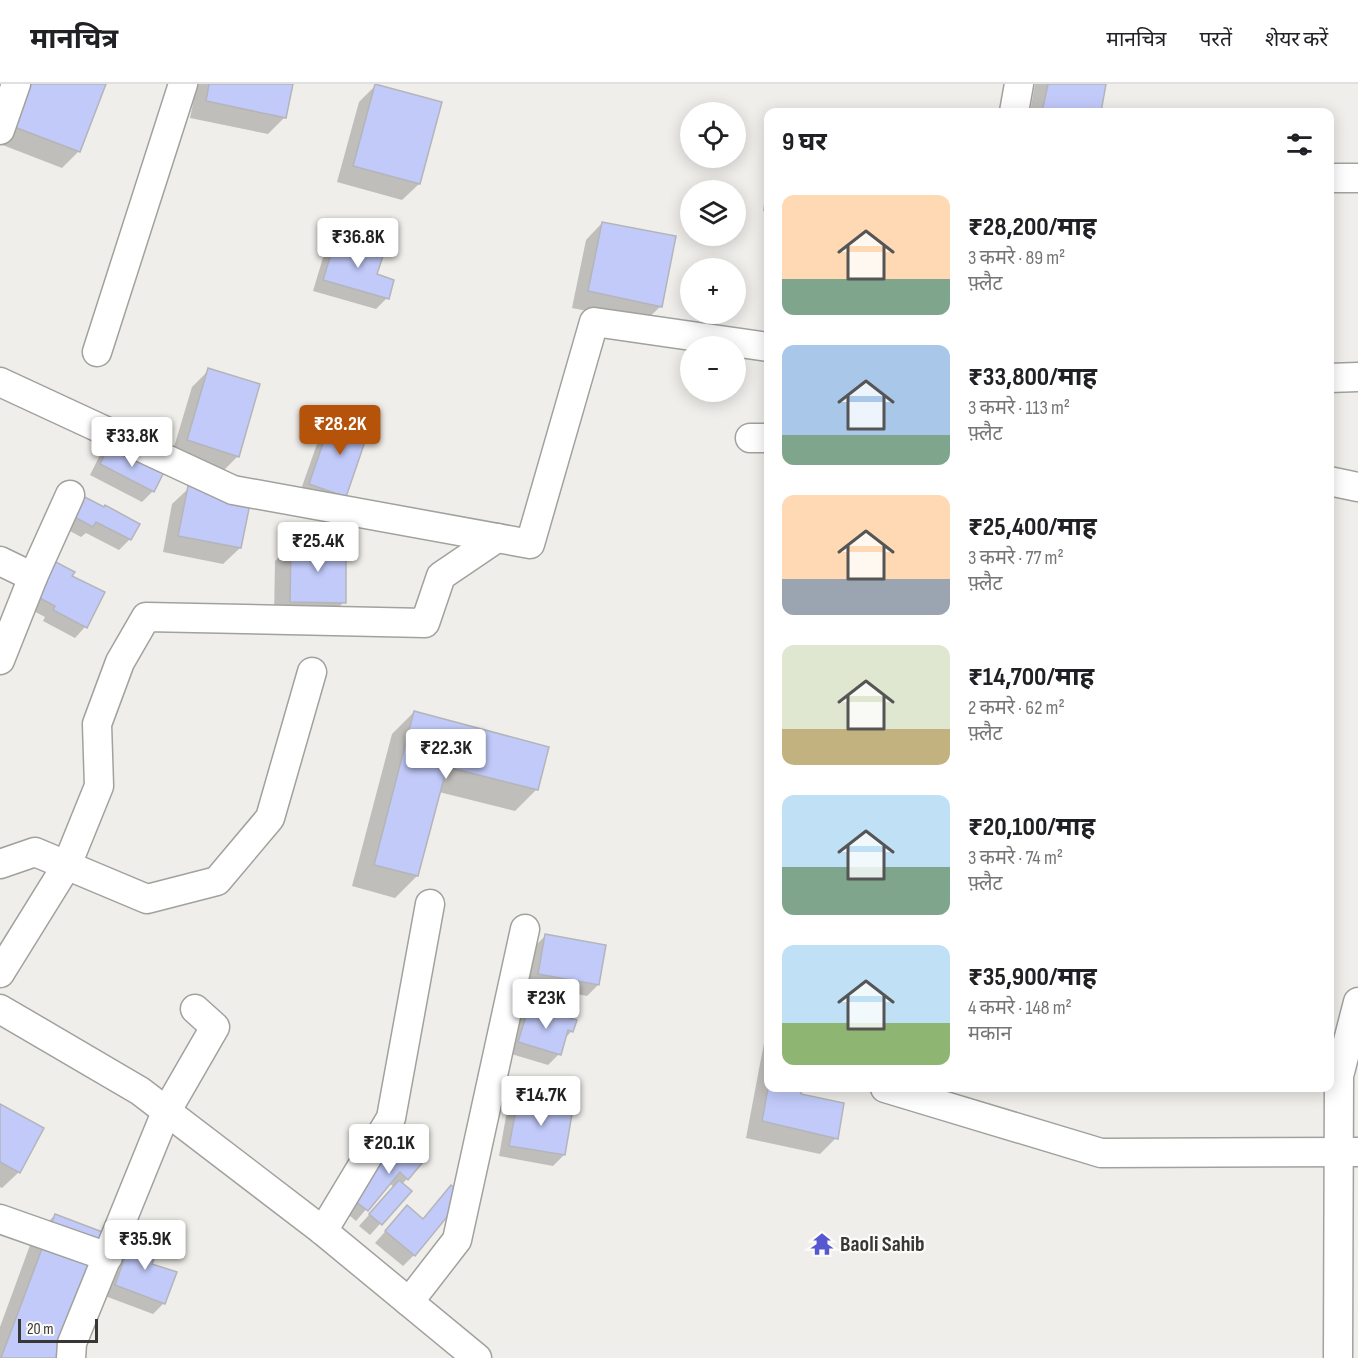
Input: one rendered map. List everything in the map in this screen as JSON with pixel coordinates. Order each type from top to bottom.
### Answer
[{"type":"street","points":[[0,130],[16,84]]},
{"type":"street","points":[[97,352],[183,84]]},
{"type":"street","points":[[1015,108],[1019,84]]},
{"type":"street","points":[[1334,178],[1358,177]]},
{"type":"street","points":[[0,382],[233,490],[530,544],[594,322],[764,346]]},
{"type":"street","points":[[1334,378],[1358,377]]},
{"type":"street","points":[[1334,482],[1358,487]]},
{"type":"street","points":[[0,660],[33,577],[70,495]]},
{"type":"street","points":[[0,973],[67,866],[99,786],[97,724],[120,662],[146,617],[425,623],[441,576],[497,538]]},
{"type":"street","points":[[0,561],[33,577]]},
{"type":"street","points":[[0,864],[35,852],[147,899],[217,881],[270,818],[312,672]]},
{"type":"street","points":[[323,1231],[391,1118],[430,904]]},
{"type":"street","points":[[409,1302],[457,1240],[525,929]]},
{"type":"street","points":[[1338,1358],[1348,1152],[1339,1076],[1358,1002]]},
{"type":"street","points":[[0,1009],[140,1091],[323,1231],[477,1358]]},
{"type":"street","points":[[71,1358],[72,1343],[166,1112],[215,1027],[195,1009]]},
{"type":"street","points":[[898,1092],[1101,1152],[1348,1152]]},
{"type":"street","points":[[0,1219],[108,1257]]},
{"type":"building","points":[[25,84],[106,84],[80,152],[9,125]]},
{"type":"building","points":[[209,84],[293,84],[286,118],[206,101]]},
{"type":"building","points":[[375,84],[442,102],[420,184],[353,166]]},
{"type":"building","points":[[1048,84],[1106,84],[1102,108],[1043,108]]},
{"type":"building","points":[[602,222],[676,236],[662,307],[588,291]]},
{"type":"building","points":[[336,238],[384,253],[377,274],[394,280],[389,299],[323,280]]},
{"type":"building","points":[[208,368],[260,384],[239,457],[187,440]]},
{"type":"building","points":[[333,414],[370,427],[346,497],[309,484]]},
{"type":"building","points":[[110,444],[164,472],[154,492],[100,464]]},
{"type":"building","points":[[188,486],[251,499],[241,548],[178,536]]},
{"type":"building","points":[[77,493],[140,524],[131,540],[96,522],[93,527],[67,513]]},
{"type":"building","points":[[307,540],[322,540],[322,544],[346,544],[346,603],[290,602],[291,543],[306,543]]},
{"type":"building","points":[[50,559],[75,572],[72,576],[105,592],[87,628],[53,610],[55,606],[32,594]]},
{"type":"building","points":[[414,711],[549,747],[538,790],[447,767],[418,876],[374,865]]},
{"type":"building","points":[[545,934],[606,945],[599,985],[538,974]]},
{"type":"building","points":[[529,1006],[577,1020],[573,1032],[568,1030],[561,1055],[518,1042]]},
{"type":"building","points":[[767,1092],[801,1092],[801,1094],[844,1103],[838,1139],[762,1121]]},
{"type":"building","points":[[518,1099],[573,1108],[565,1155],[509,1146]]},
{"type":"building","points":[[0,1104],[44,1128],[20,1173],[0,1162]]},
{"type":"building","points":[[407,1141],[427,1157],[408,1180],[400,1172],[368,1211],[351,1198],[382,1160],[387,1165]]},
{"type":"building","points":[[399,1180],[412,1191],[382,1225],[369,1214]]},
{"type":"building","points":[[451,1185],[465,1195],[415,1256],[385,1231],[407,1205],[423,1219]]},
{"type":"building","points":[[55,1214],[113,1236],[68,1358],[1,1358]]},
{"type":"building","points":[[134,1232],[161,1242],[152,1264],[177,1272],[165,1304],[115,1285]]},
{"type":"place","name":"Baoli Sahib","points":[[822,1244]]}]
